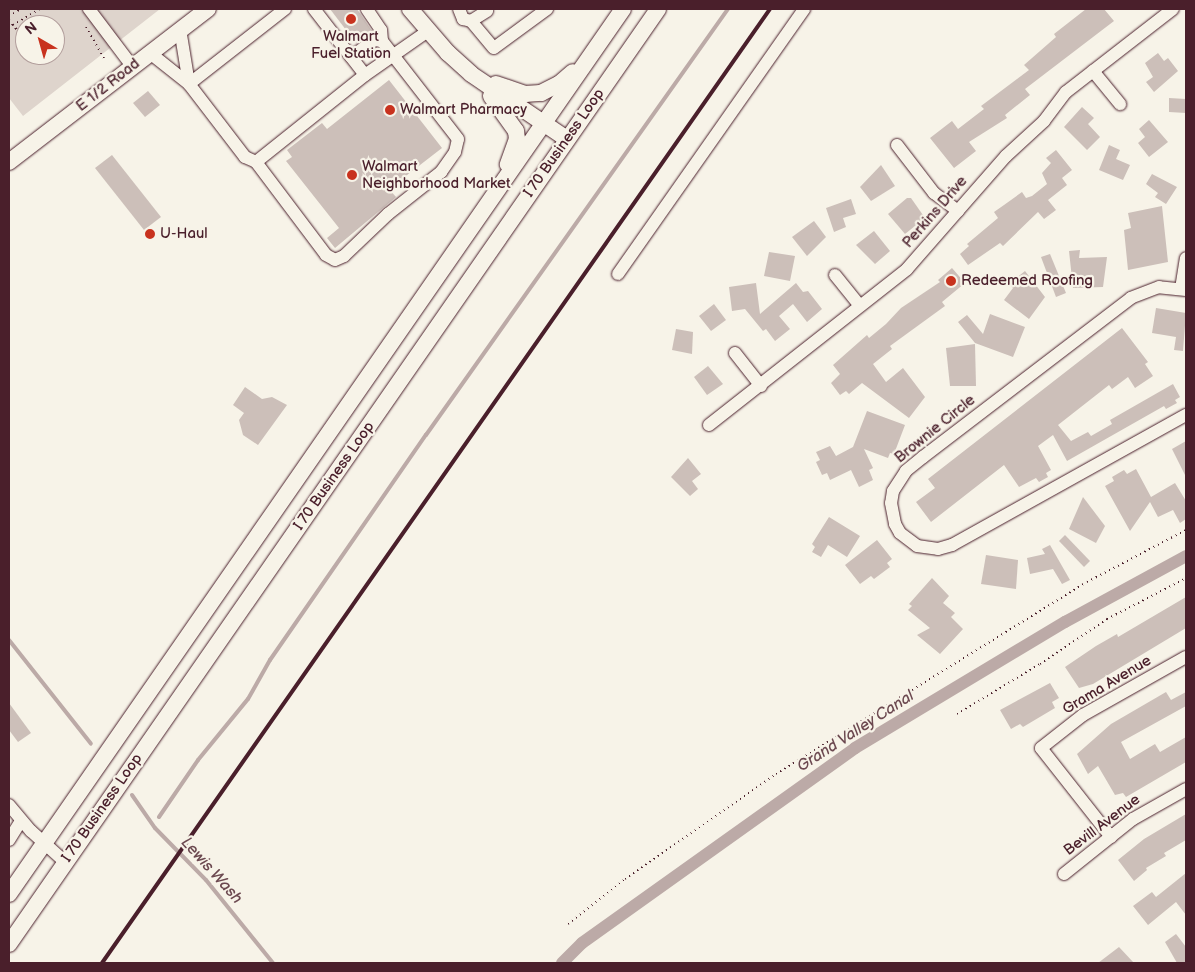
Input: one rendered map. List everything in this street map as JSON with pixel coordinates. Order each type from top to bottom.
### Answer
[{"type":"main road","name":"E 1/2 Road","points":[[9,162],[208,9]]},
{"type":"main road","name":"I 70 Business Loop","points":[[9,944],[64,862],[658,9]]},
{"type":"main road","points":[[414,10],[428,31],[471,74],[510,119],[517,139],[507,166],[472,226]]},
{"type":"main road","name":"I 70 Business Loop","points":[[9,894],[43,842],[620,13]]},
{"type":"main road","points":[[471,74],[512,92],[542,93],[559,84],[574,70],[620,13]]},
{"type":"main road","points":[[471,74],[567,140]]},
{"type":"street","points":[[89,9],[132,66]]},
{"type":"street","points":[[189,84],[285,9]]},
{"type":"street","points":[[314,9],[365,75]]},
{"type":"street","points":[[150,52],[189,84],[245,157],[256,162],[326,254],[335,260],[344,256],[388,214],[441,172],[455,152],[458,139],[382,41],[382,30],[367,9]]},
{"type":"street","points":[[459,9],[463,19],[471,21],[494,48],[548,9]]},
{"type":"street","points":[[618,274],[804,9]]},
{"type":"street","name":"Perkins Drive","points":[[709,425],[761,386],[859,305],[907,269],[1006,156],[1044,121],[1066,92],[1173,9]]},
{"type":"street","points":[[471,21],[487,11]]},
{"type":"street","points":[[180,30],[189,84]]},
{"type":"street","points":[[256,162],[365,75],[428,31]]},
{"type":"street","points":[[351,57],[374,40],[382,41]]},
{"type":"street","points":[[1093,70],[1120,104]]},
{"type":"street","points":[[897,145],[934,193],[958,211]]},
{"type":"street","points":[[1184,290],[1186,258]]},
{"type":"street","points":[[835,275],[859,305]]},
{"type":"street","name":"Brownie Circle","points":[[1184,290],[1153,288],[1130,298],[912,466],[893,491],[891,503],[895,524],[900,533],[917,546],[938,550],[952,545],[1186,415]]},
{"type":"street","points":[[735,353],[761,386]]},
{"type":"street","name":"Grama Avenue","points":[[1111,837],[1042,748],[1083,715],[1186,657]]},
{"type":"street","name":"Bevill Avenue","points":[[1064,874],[1133,819],[1186,788]]},
{"type":"street","points":[[9,805],[21,821],[64,862]]},
{"type":"street","points":[[9,840],[21,821]]},
{"type":"path","points":[[9,16],[20,9]]},
{"type":"path","points":[[9,20],[23,37],[13,25],[32,12],[40,9]]},
{"type":"path","points":[[85,25],[104,58]]},
{"type":"path","points":[[568,924],[625,879],[776,774],[1086,582],[1186,530]]},
{"type":"path","points":[[957,714],[1040,664],[1107,619],[1186,578]]},
{"type":"shaded area","points":[[9,9],[160,9],[23,116],[9,98]]},
{"type":"building","name":"Walmart Fuel Station","points":[[330,9],[357,9],[372,31],[356,43]]},
{"type":"building","points":[[1086,9],[1104,9],[1114,21],[1025,89],[1030,95],[1005,115],[1007,118],[969,142],[976,151],[954,168],[930,138],[952,121],[958,129],[984,109],[981,106],[1029,70],[1024,65],[1056,37],[1054,34]]},
{"type":"building","points":[[1158,53],[1164,61],[1168,58],[1178,71],[1154,92],[1146,82],[1153,77],[1145,63]]},
{"type":"building","name":"Walmart Neighborhood Market","points":[[389,80],[442,148],[389,189],[396,197],[335,248],[327,238],[339,228],[286,161],[292,157],[287,150],[322,123],[327,129]]},
{"type":"building","points":[[148,91],[160,105],[145,117],[133,103]]},
{"type":"building","points":[[1169,98],[1186,99],[1186,113],[1169,112]]},
{"type":"building","points":[[1082,107],[1094,118],[1088,124],[1100,137],[1087,150],[1064,127]]},
{"type":"building","points":[[1149,120],[1168,142],[1149,157],[1138,143],[1145,137],[1139,129]]},
{"type":"building","points":[[1109,145],[1120,150],[1116,159],[1130,165],[1123,180],[1099,170]]},
{"type":"building","points":[[1056,150],[1072,170],[1062,178],[1067,185],[1048,200],[1056,210],[1044,219],[1038,212],[1003,246],[1000,243],[968,265],[960,254],[969,246],[967,244],[998,218],[994,212],[1022,192],[1026,198],[1032,196],[1047,184],[1042,173],[1051,163],[1046,158]]},
{"type":"building","points":[[112,155],[161,217],[144,230],[95,168]]},
{"type":"building","points":[[881,165],[895,186],[871,201],[860,187]]},
{"type":"building","points":[[1152,174],[1177,187],[1166,204],[1155,197],[1158,193],[1146,184]]},
{"type":"building","points":[[907,198],[911,198],[925,218],[905,234],[888,214]]},
{"type":"building","points":[[851,199],[856,214],[843,218],[846,227],[834,232],[826,208]]},
{"type":"building","points":[[1162,206],[1168,262],[1128,270],[1124,230],[1131,228],[1128,213]]},
{"type":"building","points":[[814,221],[826,237],[807,256],[792,237]]},
{"type":"building","points":[[874,231],[890,251],[875,264],[856,245]]},
{"type":"building","points":[[1080,250],[1079,258],[1107,257],[1103,287],[1073,288],[1069,251]]},
{"type":"building","points":[[769,252],[795,256],[790,281],[764,276]]},
{"type":"building","points":[[1050,254],[1066,293],[1056,297],[1041,257]]},
{"type":"building","points":[[952,268],[965,283],[942,302],[945,306],[890,346],[892,349],[873,364],[886,382],[903,368],[925,397],[909,418],[862,383],[849,394],[846,391],[840,395],[831,383],[840,374],[833,365],[867,335],[869,338],[886,324],[901,308],[940,282],[938,280]]},
{"type":"building","points":[[1025,271],[1045,297],[1029,319],[1004,300],[1013,288],[1009,284]]},
{"type":"building","points":[[756,283],[760,314],[796,283],[803,292],[808,291],[822,309],[807,322],[793,304],[779,316],[790,329],[775,341],[766,329],[763,331],[745,309],[732,311],[729,287]]},
{"type":"building","points":[[714,304],[726,320],[711,331],[699,316]]},
{"type":"building","points":[[1156,308],[1186,313],[1183,351],[1174,350],[1176,337],[1152,333]]},
{"type":"building","points":[[990,314],[1025,327],[1013,357],[975,343],[958,322],[967,315],[983,334]]},
{"type":"building","points":[[1122,328],[1148,362],[1145,364],[1153,376],[1135,388],[1128,377],[1112,389],[1109,385],[1058,425],[1071,441],[1088,432],[1091,436],[1112,424],[1110,420],[1173,384],[1180,397],[1175,400],[1177,403],[1166,409],[1164,406],[1067,461],[1053,435],[1038,446],[1051,470],[1046,473],[1048,477],[1039,482],[1036,478],[1019,487],[1004,465],[931,522],[916,502],[935,488],[928,479]]},
{"type":"building","points":[[676,329],[693,332],[692,354],[672,350]]},
{"type":"building","points":[[975,344],[976,386],[950,386],[946,348]]},
{"type":"building","points":[[708,366],[723,384],[707,395],[694,377]]},
{"type":"building","points":[[245,387],[262,399],[272,397],[287,405],[258,445],[243,435],[239,420],[244,413],[233,405]]},
{"type":"building","points":[[867,411],[905,425],[894,454],[890,453],[888,458],[864,449],[873,468],[869,470],[873,480],[859,487],[851,470],[830,480],[827,473],[822,475],[816,462],[820,460],[816,452],[830,446],[836,456],[853,447]]},
{"type":"building","points":[[1186,441],[1186,477],[1172,449]]},
{"type":"building","points":[[688,458],[701,474],[692,481],[698,489],[690,496],[671,477]]},
{"type":"building","points":[[1136,469],[1151,497],[1175,483],[1186,501],[1186,519],[1180,523],[1173,510],[1158,517],[1150,502],[1130,531],[1105,486],[1114,481],[1112,477],[1124,470],[1127,474]]},
{"type":"building","points":[[1083,497],[1105,526],[1096,543],[1069,529]]},
{"type":"building","points":[[829,517],[860,536],[847,557],[828,545],[821,557],[812,552],[815,547],[812,544]]},
{"type":"building","points":[[1065,535],[1090,561],[1084,567],[1059,541]]},
{"type":"building","points":[[877,540],[892,559],[887,563],[890,567],[874,579],[871,576],[860,584],[845,565]]},
{"type":"building","points":[[1050,545],[1070,580],[1062,584],[1053,569],[1030,574],[1027,558],[1045,554],[1042,549]]},
{"type":"building","points":[[986,555],[1018,560],[1016,589],[981,584]]},
{"type":"building","points":[[932,578],[949,596],[943,603],[955,613],[951,617],[963,629],[940,654],[917,635],[930,628],[908,610],[912,606],[909,604]]},
{"type":"building","points":[[1186,597],[1186,628],[1093,684],[1079,688],[1065,667],[1096,646],[1117,634],[1118,637]]},
{"type":"building","points":[[1050,683],[1059,698],[1052,702],[1055,708],[1023,727],[1020,724],[1011,729],[1000,710]]},
{"type":"building","points":[[1166,692],[1171,700],[1186,692],[1186,706],[1121,742],[1130,759],[1155,744],[1160,752],[1186,737],[1186,762],[1126,797],[1123,793],[1115,795],[1098,766],[1088,774],[1077,754],[1111,724]]},
{"type":"building","points":[[9,703],[31,733],[18,742],[9,730]]},
{"type":"building","points":[[1186,814],[1186,840],[1164,853],[1166,856],[1146,868],[1147,870],[1134,881],[1118,860],[1144,839]]},
{"type":"building","points":[[1186,873],[1186,915],[1176,902],[1148,925],[1133,906],[1152,892],[1156,897]]},
{"type":"building","points":[[1176,934],[1186,947],[1186,963],[1177,963],[1165,942]]},
{"type":"building","points":[[1119,947],[1134,963],[1098,963]]},
{"type":"waterway","points":[[159,817],[198,760],[248,699],[270,660],[426,435],[728,9]]},
{"type":"waterway","name":"Grand Valley Canal","points":[[562,963],[582,943],[855,748],[1065,622],[1186,556]]},
{"type":"waterway","name":"Lewis Wash","points":[[9,640],[91,744]]},
{"type":"waterway","name":"Lewis Wash","points":[[132,795],[155,828],[206,880],[273,963]]},
{"type":"railway","points":[[102,963],[770,9]]},
{"type":"place","name":"Walmart Fuel Station","points":[[351,19]]},
{"type":"place","name":"Walmart Pharmacy","points":[[390,110]]},
{"type":"place","name":"Walmart Neighborhood Market","points":[[352,175]]},
{"type":"place","name":"U-Haul","points":[[150,234]]},
{"type":"place","name":"Redeemed Roofing","points":[[951,281]]}]
